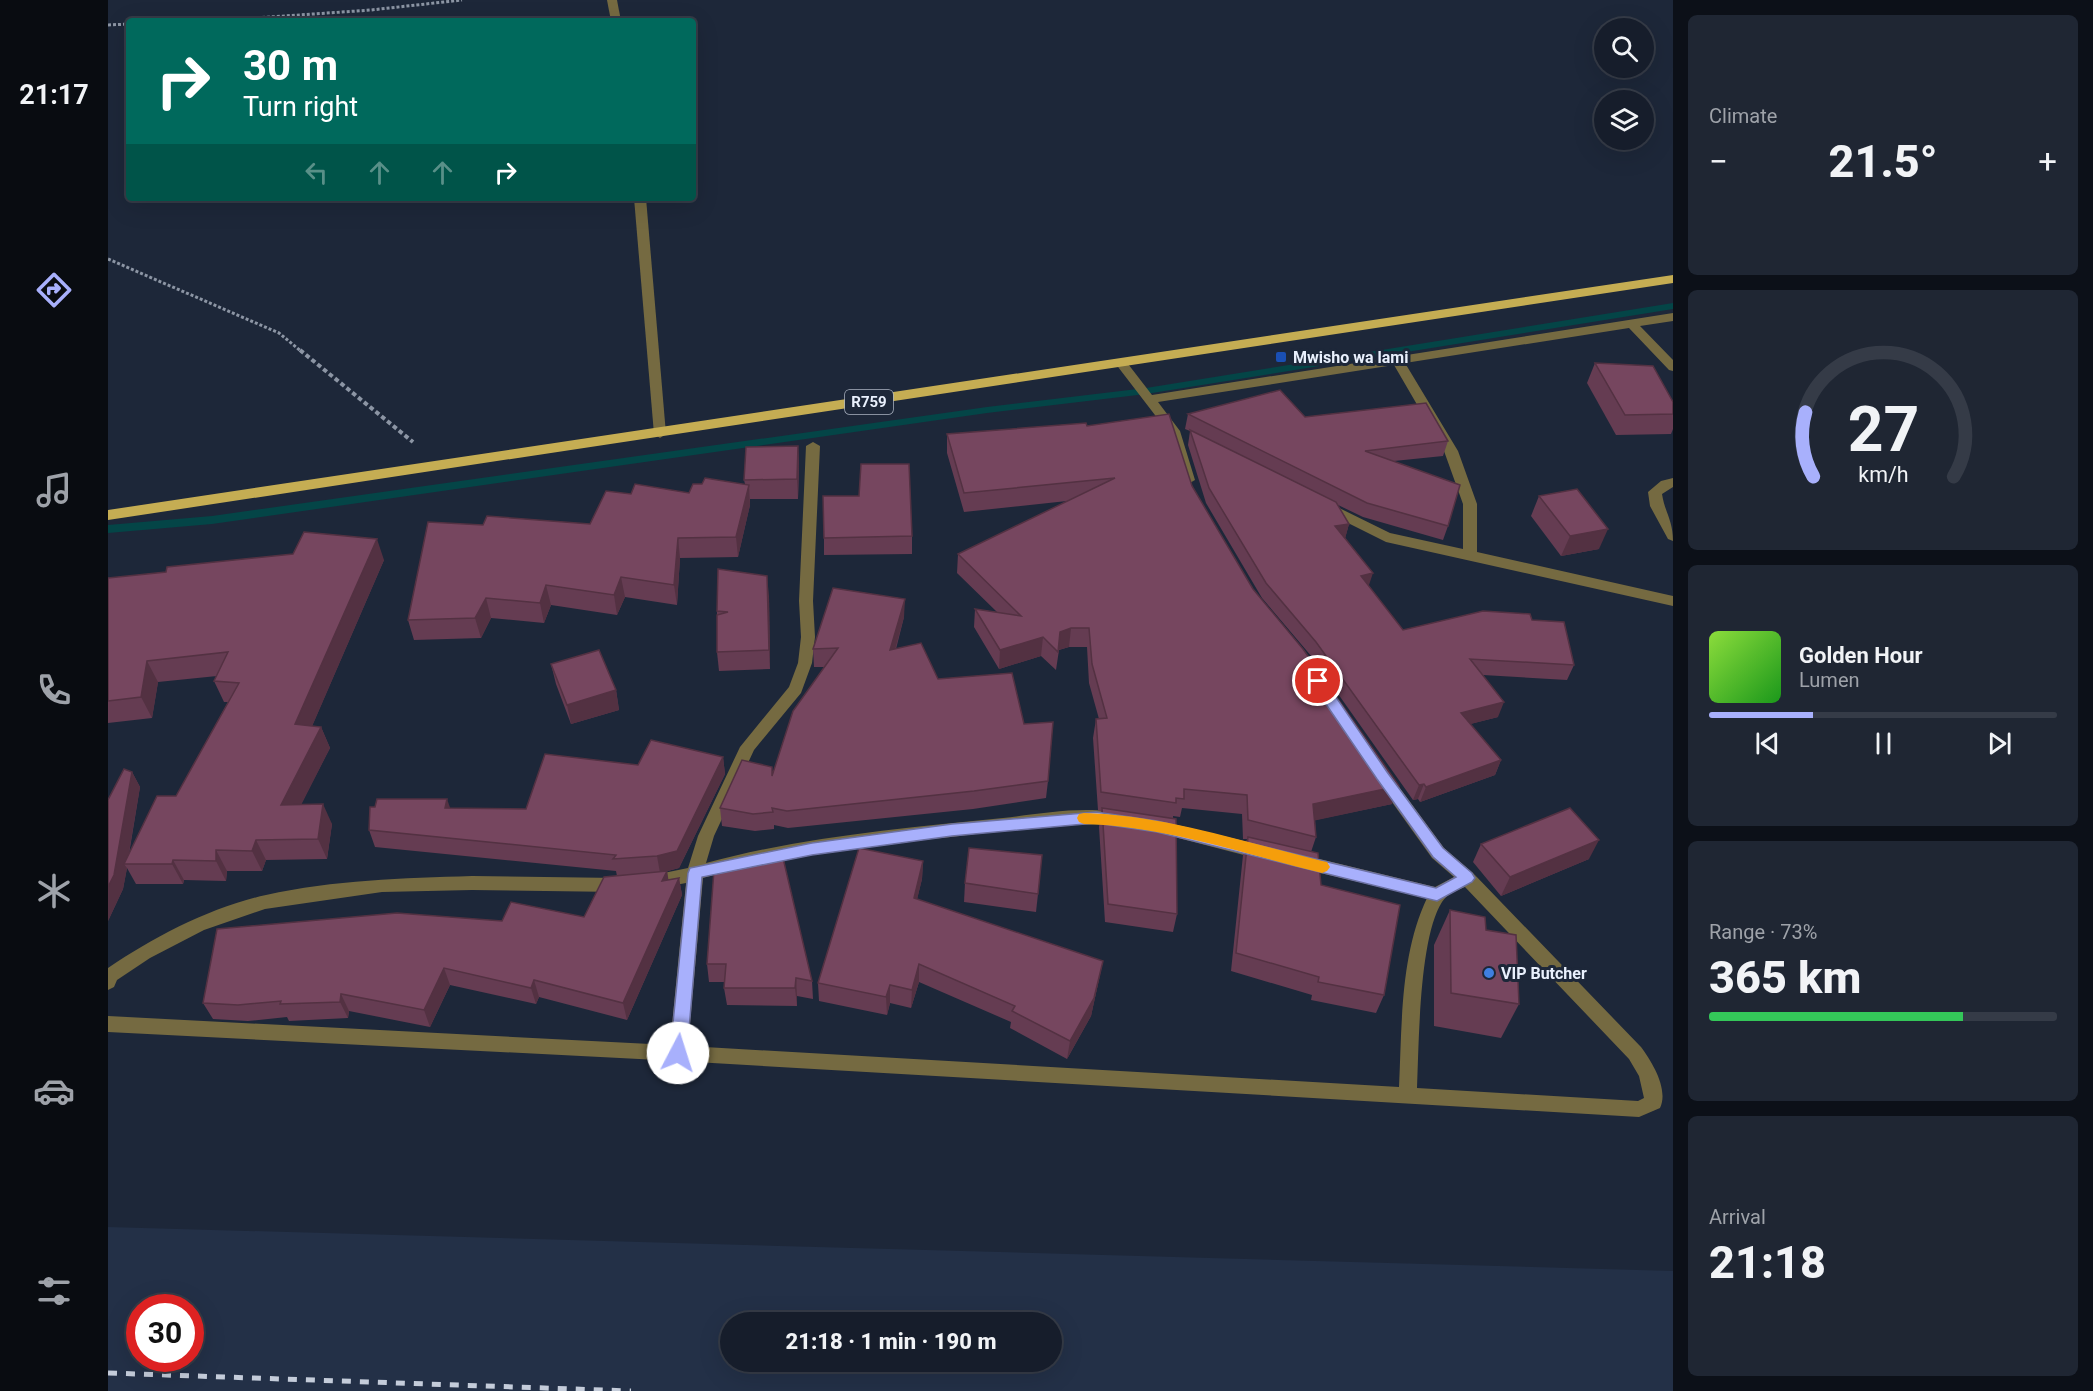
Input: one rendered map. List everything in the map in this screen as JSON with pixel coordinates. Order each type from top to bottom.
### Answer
[{"type":"main road","name":"R759","points":[[108,515],[443,467],[1673,279]]},
{"type":"street","points":[[612,0],[615,18]]},
{"type":"street","points":[[640,201],[660,434]]},
{"type":"street","points":[[1151,399],[1673,317]]},
{"type":"street","points":[[1633,325],[1673,367]]},
{"type":"street","points":[[1398,361],[1451,451],[1470,504],[1470,556]]},
{"type":"street","points":[[1121,363],[1174,431],[1194,496]]},
{"type":"street","points":[[1174,431],[1196,442]]},
{"type":"street","points":[[678,1053],[695,873],[706,836],[736,768],[748,747],[796,689],[805,663],[808,637],[806,601],[813,446]]},
{"type":"street","points":[[1673,482],[1655,492],[1657,506],[1673,536]]},
{"type":"street","points":[[1312,500],[1386,537],[1670,596]]},
{"type":"street","points":[[108,1024],[678,1053],[1639,1109],[1654,1102],[1647,1070],[1635,1053],[1467,878],[1438,853],[1376,766]]},
{"type":"street","points":[[108,982],[111,975],[198,925],[265,902],[382,885],[472,883],[620,885],[660,882],[812,849],[952,830],[1096,818],[1142,824],[1437,894]]},
{"type":"street","points":[[1408,1096],[1411,1022],[1425,918],[1437,894],[1467,878]]},
{"type":"path","points":[[255,18],[371,10],[462,0]]},
{"type":"path","points":[[108,25],[126,24]]},
{"type":"path","points":[[108,259],[279,333],[443,467]]},
{"type":"shaded area","points":[[108,1227],[1673,1271],[1673,1391],[108,1391]]},
{"type":"building","points":[[1595,363],[1653,366],[1673,402],[1673,414],[1625,415]]},
{"type":"building","points":[[1280,390],[1305,417],[1426,403],[1448,441],[1365,451],[1460,485],[1448,526],[1367,503],[1188,414]]},
{"type":"building","points":[[1169,414],[1192,486],[1253,589],[1303,649],[1399,786],[1313,804],[1316,837],[1248,820],[1247,795],[1184,789],[1184,799],[1176,798],[1176,803],[1101,792],[1096,719],[1107,718],[1092,664],[1089,628],[1071,628],[1060,632],[1058,652],[1043,637],[1000,650],[975,609],[1021,616],[958,554],[1115,478],[964,493],[947,434],[1086,423],[1087,426]]},
{"type":"building","points":[[1190,430],[1336,502],[1349,524],[1335,526],[1373,573],[1361,576],[1403,630],[1483,611],[1530,614],[1532,620],[1564,622],[1574,665],[1470,659],[1504,702],[1461,713],[1501,760],[1426,787],[1424,784],[1419,785],[1316,642],[1266,583],[1209,488]]},
{"type":"building","points":[[798,446],[797,479],[744,480],[746,447]]},
{"type":"building","points":[[861,464],[909,464],[912,536],[824,538],[823,496],[859,496]]},
{"type":"building","points":[[705,478],[749,485],[736,537],[678,538],[674,585],[621,577],[614,595],[546,585],[540,603],[486,598],[475,618],[408,620],[428,522],[483,525],[487,516],[590,524],[606,491],[631,494],[635,484],[689,493],[693,484],[702,484]]},
{"type":"building","points":[[1577,489],[1608,529],[1570,536],[1539,496]]},
{"type":"building","points":[[304,532],[377,539],[295,724],[321,727],[281,805],[323,804],[318,839],[256,840],[252,851],[216,850],[216,861],[173,860],[172,864],[124,864],[157,796],[176,796],[239,683],[214,681],[228,652],[147,661],[141,697],[108,701],[108,578],[166,572],[167,567],[293,554]]},
{"type":"building","points":[[718,569],[767,576],[769,650],[717,652],[717,615],[728,612],[717,611]]},
{"type":"building","points":[[833,588],[905,599],[890,650],[921,643],[938,679],[1012,673],[1024,724],[1053,722],[1048,781],[787,811],[772,808],[773,812],[753,814],[720,808],[742,760],[772,767],[772,776],[793,711],[838,648],[813,649]]},
{"type":"building","points":[[599,650],[616,690],[567,705],[551,664]]},
{"type":"building","points":[[651,740],[723,757],[677,851],[657,856],[613,859],[616,855],[369,830],[370,807],[375,807],[377,799],[447,799],[445,808],[526,809],[545,754],[638,765]]},
{"type":"building","points":[[124,769],[132,772],[114,875],[108,887],[108,800]]},
{"type":"building","points":[[1102,808],[1176,819],[1177,914],[1108,904]]},
{"type":"building","points":[[1570,808],[1599,840],[1510,877],[1481,844]]},
{"type":"building","points":[[1248,837],[1318,853],[1321,885],[1400,905],[1384,995],[1318,982],[1319,977],[1236,953]]},
{"type":"building","points":[[859,848],[923,861],[914,898],[1103,961],[1094,998],[1070,1041],[1012,1011],[1015,1006],[919,964],[912,990],[890,985],[886,997],[818,983]]},
{"type":"building","points":[[969,848],[1042,855],[1038,894],[965,883]]},
{"type":"building","points":[[783,858],[812,981],[796,978],[795,988],[724,988],[726,964],[707,964],[714,870]]},
{"type":"building","points":[[667,871],[662,881],[679,878],[623,1003],[534,980],[531,988],[444,968],[424,1010],[341,994],[340,1002],[280,1004],[281,1001],[238,1005],[203,1003],[217,929],[397,913],[502,921],[511,902],[584,917],[604,877]]},
{"type":"building","points":[[1450,910],[1485,917],[1486,930],[1516,935],[1519,1004],[1451,993]]},
{"type":"waterway","points":[[108,529],[212,520],[987,410],[1146,391],[1673,306]]},
{"type":"railway","points":[[108,1373],[631,1391]]},
{"type":"slow traffic","points":[[1084,818],[1118,819],[1157,826],[1322,867]]},
{"type":"place","name":"Mwisho wa lami","points":[[1281,357]]},
{"type":"place","name":"VIP Butcher","points":[[1489,973]]},
{"type":"route","points":[[678,1053],[695,873],[738,862],[812,849],[952,830],[1035,821],[1096,818],[1118,819],[1157,826],[1437,894],[1467,878],[1438,853],[1382,776],[1318,681]]}]
